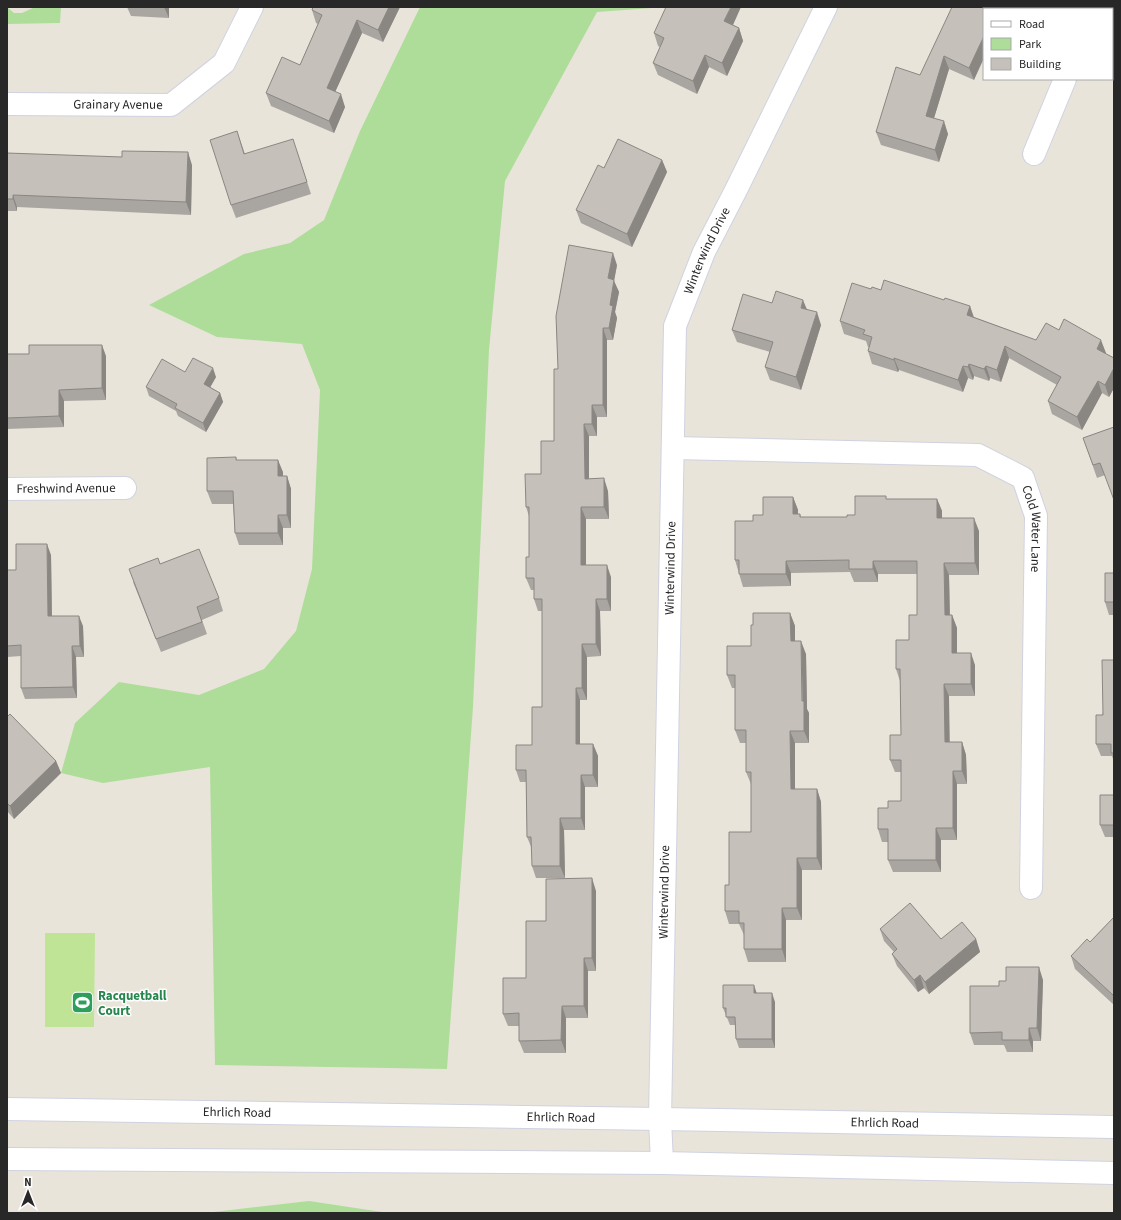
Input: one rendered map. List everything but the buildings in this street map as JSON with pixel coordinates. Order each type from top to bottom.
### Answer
[{"type":"street","name":"Grainary Avenue","points":[[7,104],[171,105],[224,63],[252,7]]},
{"type":"street","name":"Winterwind Drive","points":[[662,1163],[660,1118],[675,326],[704,252],[826,7]]},
{"type":"street","points":[[1034,154],[1065,80]]},
{"type":"street","name":"Cold Water Lane","points":[[673,448],[978,455],[1022,478],[1036,516],[1030,888]]},
{"type":"street","name":"Freshwind Avenue","points":[[7,490],[125,488]]},
{"type":"street","name":"Ehrlich Road","points":[[7,1110],[660,1118],[1114,1127]]},
{"type":"street","points":[[7,1159],[662,1163],[1114,1173]]},
{"type":"green space","points":[[7,7],[14,13],[22,13],[35,7],[61,7],[60,23],[7,24]]},
{"type":"green space","points":[[420,7],[666,7],[597,12],[505,181],[489,350],[473,707],[447,1069],[215,1065],[210,767],[103,783],[61,773],[75,723],[119,682],[199,695],[264,669],[296,631],[312,569],[320,390],[302,344],[217,337],[149,305],[244,254],[290,243],[324,220],[360,131]]},
{"type":"green space","points":[[45,933],[95,933],[94,1027],[45,1027]]},
{"type":"green space","points":[[309,1201],[389,1213],[205,1213]]},
{"type":"place","name":"Racquetball Court","points":[[82,1003]]}]
